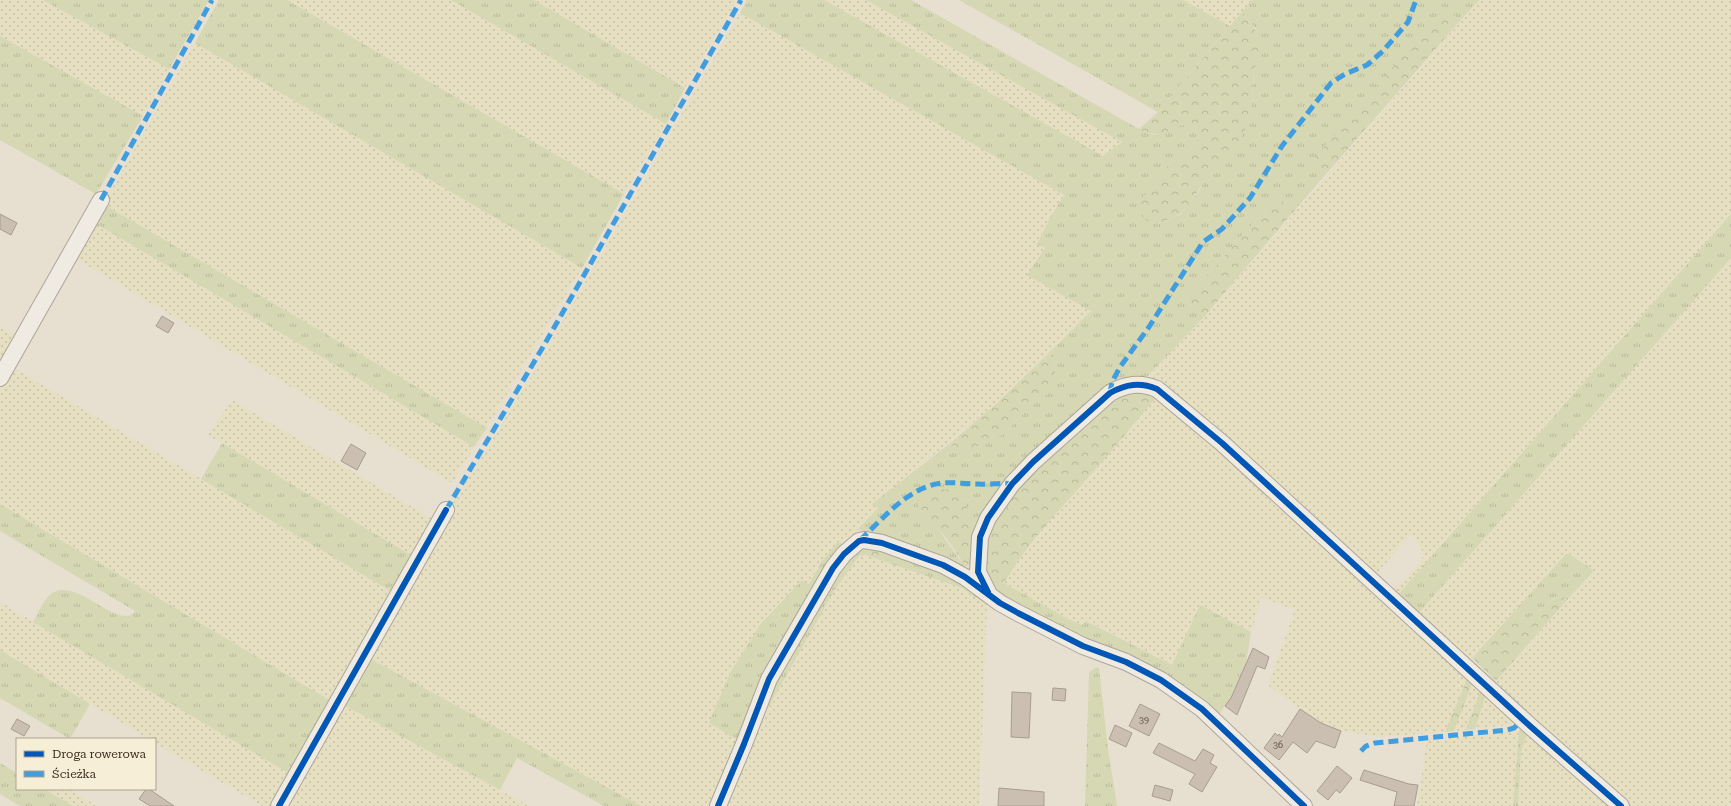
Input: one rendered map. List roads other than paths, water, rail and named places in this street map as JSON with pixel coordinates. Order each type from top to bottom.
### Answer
[{"type":"street","points":[[0,378],[101,200]]},
{"type":"street","points":[[988,592],[978,572],[980,537],[988,518],[1012,484],[1033,462],[1110,394],[1121,387],[1136,384],[1148,385],[1157,389],[1222,443],[1530,726],[1621,806]]},
{"type":"street","points":[[279,806],[446,510]]},
{"type":"street","points":[[718,806],[769,679],[833,568],[844,554],[859,541],[872,540],[943,565],[988,592],[1000,603],[1050,630],[1083,646],[1126,662],[1161,680],[1202,709],[1304,806]]}]
